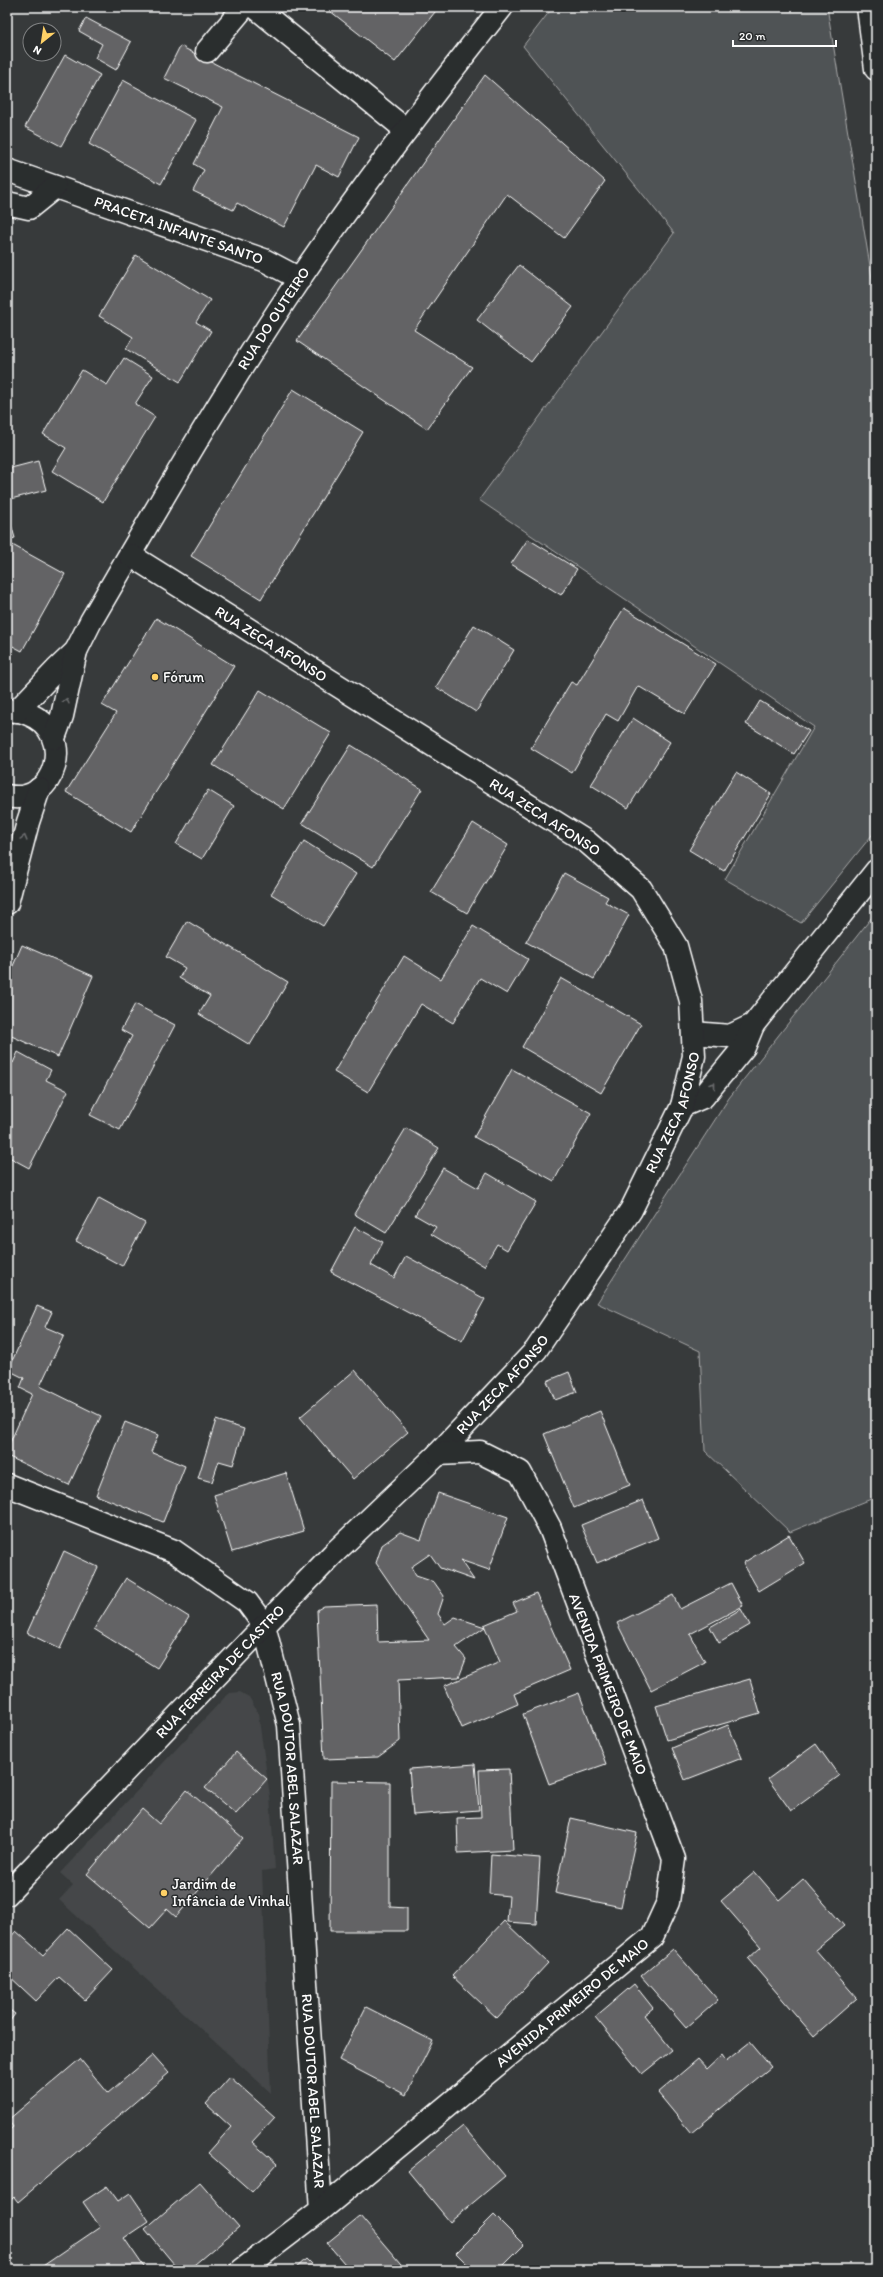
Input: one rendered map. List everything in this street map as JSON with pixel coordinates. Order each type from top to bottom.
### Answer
[{"type":"street","points":[[207,52],[244,7]]},
{"type":"street","points":[[255,7],[406,130]]},
{"type":"street","name":"RUA DO OUTEIRO","points":[[54,738],[64,708],[76,651],[91,621],[216,411],[300,279],[406,130],[502,7]]},
{"type":"street","points":[[868,7],[876,68]]},
{"type":"street","name":"PRACETA INFANTE SANTO","points":[[7,170],[264,260],[300,279]]},
{"type":"street","points":[[7,203],[29,208],[55,187]]},
{"type":"street","name":"RUA ZECA AFONSO","points":[[130,555],[587,842],[641,888],[676,946],[691,1001],[694,1056],[682,1106],[631,1210],[536,1350],[438,1454]]},
{"type":"street","name":"RUA DO OUTEIRO","points":[[12,711],[76,651]]},
{"type":"street","points":[[7,903],[28,822],[40,789],[49,779],[55,766],[57,752],[54,738],[47,726],[36,717],[12,711]]},
{"type":"street","points":[[9,798],[26,795],[40,789]]},
{"type":"street","points":[[682,1106],[704,1097],[744,1047],[753,1025],[876,872]]},
{"type":"street","points":[[693,1033],[730,1036],[753,1025]]},
{"type":"street","name":"AVENIDA PRIMEIRO DE MAIO","points":[[242,2270],[321,2210],[652,1937],[668,1902],[674,1859],[550,1528],[520,1472],[480,1452],[438,1454]]},
{"type":"street","name":"RUA FERREIRA DE CASTRO","points":[[7,1894],[333,1554],[438,1454]]},
{"type":"street","name":"RUA DOUTOR ABEL SALAZAR","points":[[7,1485],[174,1551],[247,1602],[264,1625],[289,1725],[321,2210]]},
{"type":"shaded area","points":[[553,7],[827,7],[876,302],[876,830],[801,923],[725,879],[814,727],[479,500],[674,233],[523,46]]},
{"type":"shaded area","points":[[876,912],[876,1497],[790,1532],[705,1451],[700,1351],[597,1303],[729,1098]]},
{"type":"shaded area","name":"Jardim de Infância de Vinhal","points":[[240,1692],[249,1697],[258,1713],[270,1796],[275,1869],[262,1871],[271,2093],[59,1900],[73,1885],[60,1873],[224,1698],[230,1693]]},
{"type":"building","points":[[334,7],[439,7],[395,62],[330,11]]},
{"type":"building","points":[[86,18],[131,42],[116,70],[95,58],[102,44],[79,31]]},
{"type":"building","points":[[180,46],[359,137],[339,177],[316,165],[284,227],[237,203],[233,210],[193,191],[204,170],[194,164],[223,107],[164,78]]},
{"type":"building","points":[[65,55],[100,75],[61,146],[25,127]]},
{"type":"building","points":[[485,75],[605,181],[564,238],[507,194],[414,330],[472,367],[427,429],[297,341]]},
{"type":"building","points":[[123,80],[196,120],[161,184],[89,144]]},
{"type":"building","points":[[136,255],[210,300],[196,322],[211,331],[180,382],[126,349],[133,337],[99,316]]},
{"type":"building","points":[[519,265],[573,307],[531,362],[477,320]]},
{"type":"building","points":[[124,358],[153,376],[135,404],[155,417],[103,502],[52,471],[66,448],[43,434],[82,370],[107,385]]},
{"type":"building","points":[[293,389],[363,432],[261,599],[191,556]]},
{"type":"building","points":[[38,461],[46,490],[7,500],[7,469]]},
{"type":"building","points":[[7,511],[15,538],[7,540]]},
{"type":"building","points":[[528,539],[577,569],[561,595],[511,564]]},
{"type":"building","points":[[7,542],[65,574],[22,651],[7,643]]},
{"type":"building","points":[[624,608],[716,664],[685,714],[638,686],[618,721],[606,714],[572,773],[531,748],[571,682],[577,685]]},
{"type":"building","points":[[156,618],[234,666],[131,832],[66,792],[116,713],[102,705]]},
{"type":"building","points":[[474,625],[514,650],[476,712],[436,687]]},
{"type":"building","points":[[260,690],[331,733],[284,809],[213,765]]},
{"type":"building","points":[[760,701],[809,731],[794,754],[746,724]]},
{"type":"building","points":[[633,718],[670,742],[628,808],[591,785]]},
{"type":"building","points":[[351,745],[422,789],[373,867],[302,823]]},
{"type":"building","points":[[736,772],[771,794],[724,871],[689,850]]},
{"type":"building","points":[[208,790],[234,806],[202,859],[176,844]]},
{"type":"building","points":[[473,823],[508,845],[467,913],[431,892]]},
{"type":"building","points":[[304,841],[356,874],[323,926],[271,894]]},
{"type":"building","points":[[564,873],[608,897],[605,902],[629,915],[594,979],[526,942]]},
{"type":"building","points":[[187,921],[288,982],[250,1045],[199,1014],[210,996],[179,978],[185,968],[166,957]]},
{"type":"building","points":[[473,926],[528,959],[507,994],[480,978],[453,1023],[421,1004],[368,1092],[334,1072],[404,956],[441,979]]},
{"type":"building","points":[[22,945],[93,976],[58,1057],[7,1034],[7,980]]},
{"type":"building","points":[[561,978],[641,1024],[601,1093],[522,1047]]},
{"type":"building","points":[[135,1004],[175,1025],[120,1130],[90,1115],[132,1036],[121,1030]]},
{"type":"building","points":[[18,1052],[51,1070],[46,1080],[68,1091],[29,1168],[7,1156],[7,1060],[13,1063]]},
{"type":"building","points":[[512,1069],[591,1113],[554,1181],[474,1137]]},
{"type":"building","points":[[406,1128],[439,1148],[386,1233],[354,1214]]},
{"type":"building","points":[[443,1168],[478,1188],[487,1173],[536,1202],[507,1250],[497,1244],[484,1266],[431,1234],[436,1227],[415,1215]]},
{"type":"building","points":[[99,1198],[145,1223],[122,1266],[76,1241]]},
{"type":"building","points":[[355,1227],[383,1242],[371,1265],[394,1278],[406,1256],[485,1299],[462,1341],[331,1272]]},
{"type":"building","points":[[37,1306],[52,1312],[45,1327],[64,1335],[40,1386],[101,1416],[69,1485],[7,1456],[7,1449],[32,1394],[20,1388],[24,1378],[8,1370]]},
{"type":"building","points":[[355,1370],[408,1432],[353,1479],[300,1417]]},
{"type":"building","points":[[569,1372],[577,1392],[555,1400],[547,1381]]},
{"type":"building","points":[[600,1411],[630,1485],[574,1508],[544,1434]]},
{"type":"building","points":[[216,1420],[244,1429],[233,1465],[219,1461],[212,1482],[198,1478]]},
{"type":"building","points":[[125,1422],[158,1435],[151,1452],[185,1466],[163,1522],[96,1495]]},
{"type":"building","points":[[286,1473],[304,1531],[232,1552],[214,1495]]},
{"type":"building","points":[[438,1493],[508,1517],[489,1570],[460,1560],[474,1580],[440,1568],[430,1554],[411,1567],[416,1576],[434,1582],[444,1596],[438,1614],[445,1624],[455,1617],[485,1627],[456,1647],[466,1659],[459,1677],[398,1680],[400,1741],[378,1757],[324,1759],[317,1610],[324,1606],[377,1604],[378,1642],[429,1640],[376,1563],[382,1545],[400,1532],[421,1540]]},
{"type":"building","points":[[643,1500],[658,1538],[597,1563],[581,1525]]},
{"type":"building","points":[[789,1535],[805,1563],[759,1591],[743,1563]]},
{"type":"building","points":[[64,1551],[98,1567],[60,1649],[27,1633]]},
{"type":"building","points":[[126,1578],[189,1617],[157,1668],[94,1629]]},
{"type":"building","points":[[731,1583],[743,1606],[690,1634],[705,1662],[651,1690],[617,1623],[673,1595],[680,1609]]},
{"type":"building","points":[[536,1593],[570,1670],[514,1694],[518,1704],[462,1728],[444,1686],[500,1662],[484,1625],[517,1611],[513,1603]]},
{"type":"building","points":[[741,1609],[750,1625],[719,1643],[710,1627]]},
{"type":"building","points":[[750,1679],[760,1713],[667,1740],[656,1706]]},
{"type":"building","points":[[579,1693],[606,1764],[549,1784],[523,1714]]},
{"type":"building","points":[[728,1725],[742,1758],[685,1780],[672,1748]]},
{"type":"building","points":[[816,1744],[839,1776],[791,1811],[768,1779]]},
{"type":"building","points":[[236,1752],[267,1779],[236,1814],[205,1788]]},
{"type":"building","points":[[475,1764],[479,1810],[413,1815],[409,1769]]},
{"type":"building","points":[[509,1769],[513,1850],[458,1853],[457,1818],[481,1817],[479,1770]]},
{"type":"building","points":[[331,1781],[390,1782],[390,1907],[407,1908],[407,1931],[330,1931]]},
{"type":"building","points":[[187,1790],[243,1838],[176,1917],[167,1909],[150,1928],[87,1874],[142,1809],[159,1824]]},
{"type":"building","points":[[571,1818],[637,1833],[621,1907],[555,1893]]},
{"type":"building","points":[[491,1854],[540,1858],[536,1924],[507,1922],[509,1896],[489,1894]]},
{"type":"building","points":[[755,1872],[779,1900],[803,1879],[844,1926],[815,1950],[857,1998],[814,2036],[748,1959],[761,1947],[721,1901]]},
{"type":"building","points":[[504,1921],[548,1963],[497,2018],[452,1976]]},
{"type":"building","points":[[68,1928],[113,1970],[85,2000],[59,1977],[36,2001],[7,1974],[7,1941],[16,1931],[43,1955]]},
{"type":"building","points":[[673,1949],[718,2000],[686,2028],[641,1976]]},
{"type":"building","points":[[634,1984],[653,2008],[644,2015],[672,2050],[642,2074],[595,2017]]},
{"type":"building","points":[[366,2007],[433,2041],[406,2095],[339,2060]]},
{"type":"building","points":[[7,2008],[15,2014],[7,2025]]},
{"type":"building","points":[[750,2042],[771,2067],[691,2133],[658,2093],[698,2059],[707,2069],[722,2055],[726,2061]]},
{"type":"building","points":[[153,2055],[169,2073],[18,2202],[14,2197],[7,2204],[7,2132],[13,2127],[8,2120],[80,2059],[108,2093]]},
{"type":"building","points":[[230,2077],[275,2117],[252,2142],[277,2164],[252,2192],[208,2153],[231,2127],[206,2104]]},
{"type":"building","points":[[463,2126],[505,2176],[450,2222],[408,2171]]},
{"type":"building","points":[[200,2182],[239,2227],[188,2270],[179,2270],[145,2229]]},
{"type":"building","points":[[107,2186],[118,2201],[130,2193],[149,2221],[124,2238],[146,2270],[37,2270],[100,2227],[83,2202]]},
{"type":"building","points":[[494,2215],[524,2245],[499,2270],[473,2270],[456,2253]]},
{"type":"building","points":[[360,2216],[406,2270],[350,2270],[327,2243]]},
{"type":"building","points":[[306,2259],[317,2270],[294,2270]]},
{"type":"place","name":"Fórum","points":[[155,677]]},
{"type":"place","name":"Jardim de Infância de Vinhal","points":[[164,1893]]}]
